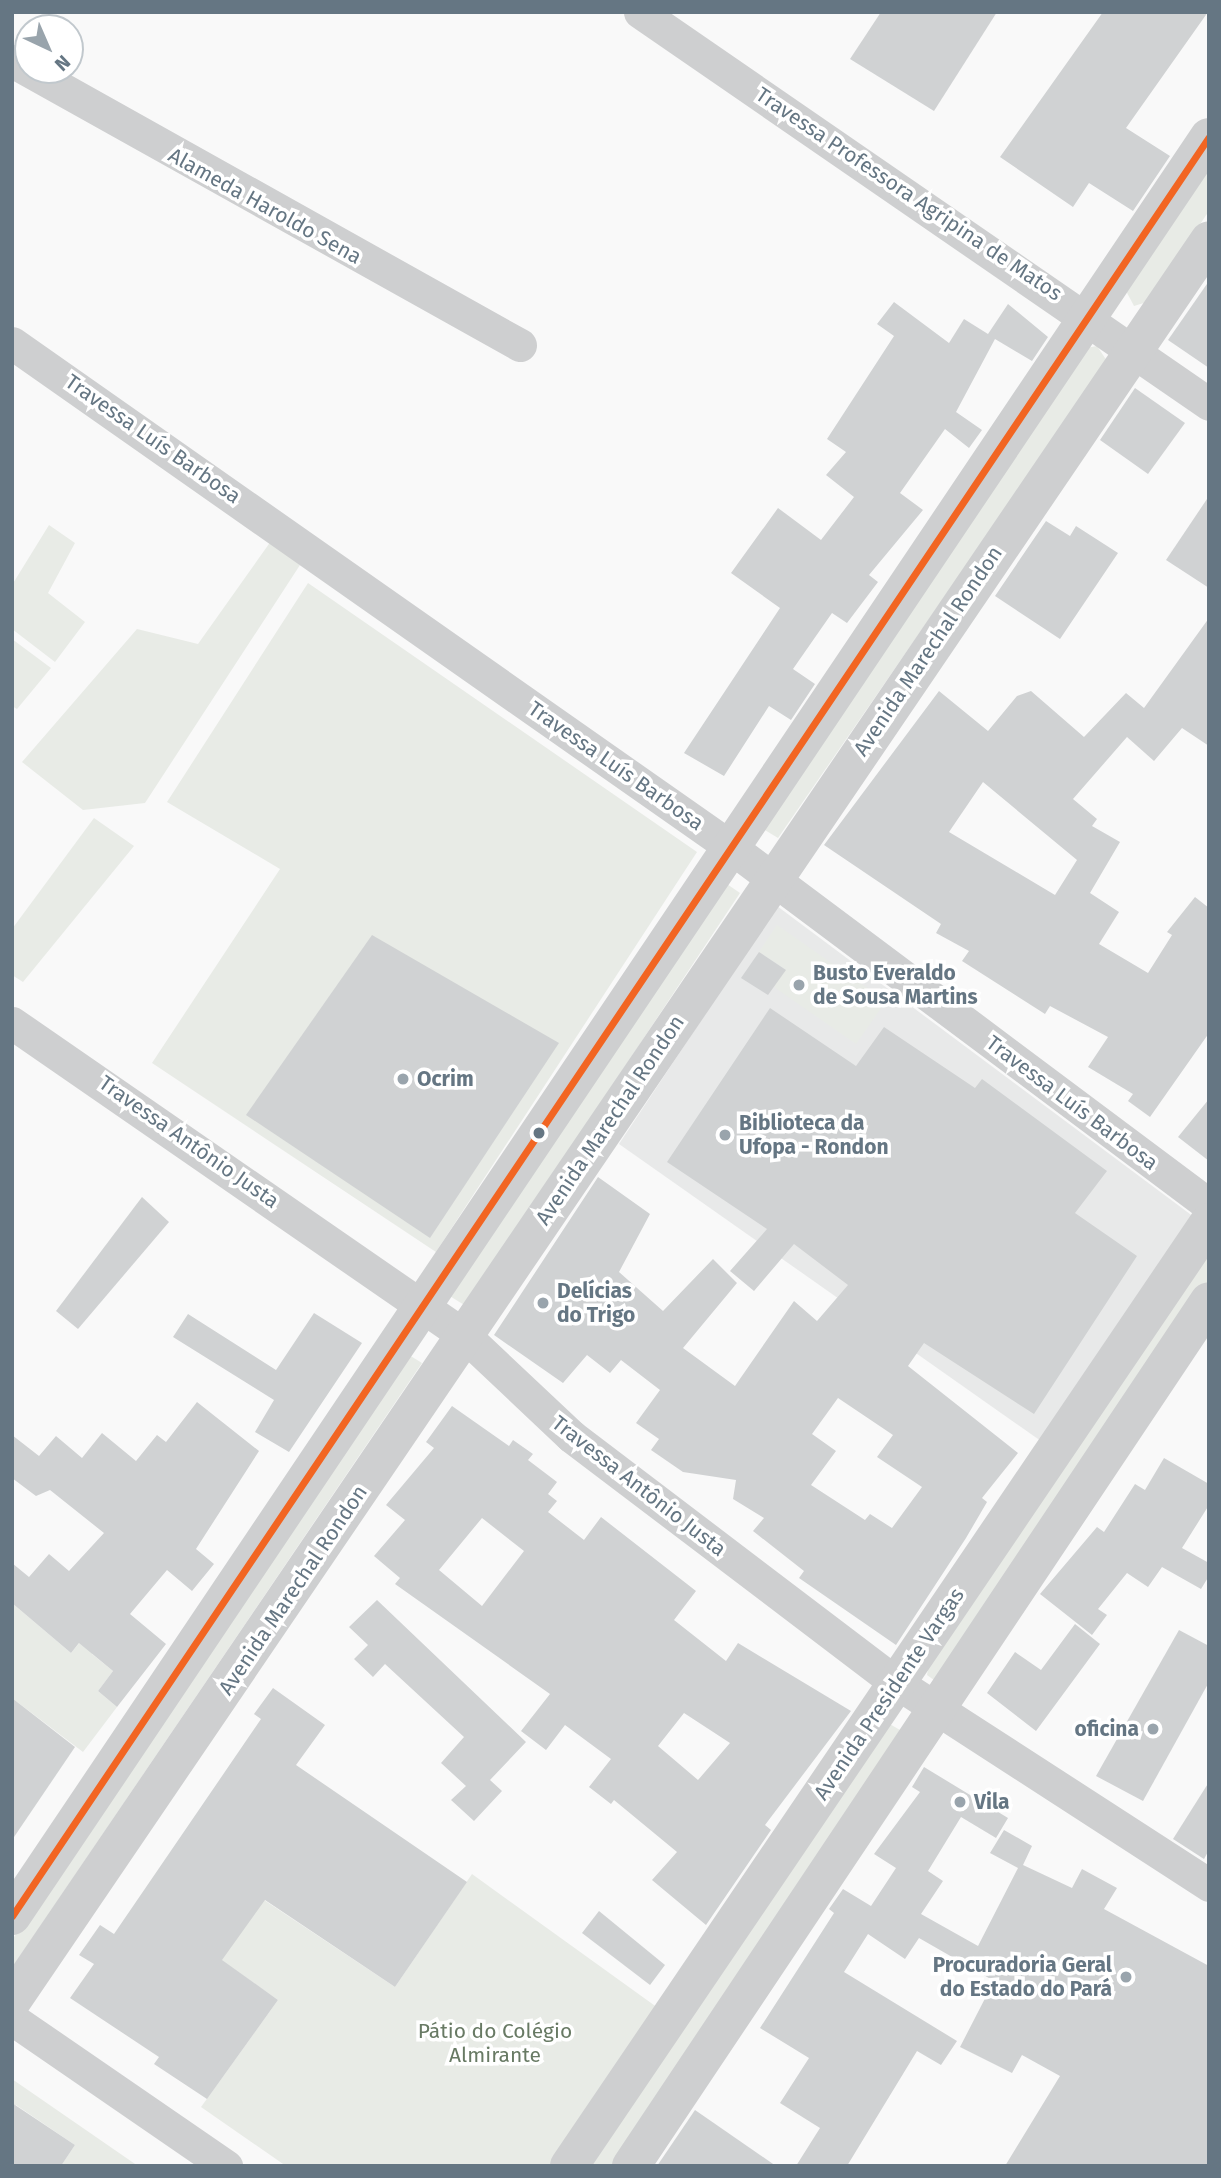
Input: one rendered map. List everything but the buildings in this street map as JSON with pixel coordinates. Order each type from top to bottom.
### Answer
[{"type":"street","name":"Travessa Professora Agripina de Matos","points":[[640,12],[1086,314],[1209,404]]},
{"type":"street","name":"Alameda Haroldo Sena","points":[[12,61],[520,345]]},
{"type":"street","points":[[12,1916],[1086,314],[1209,137]]},
{"type":"street","name":"Avenida Marechal Rondon","points":[[12,2001],[1209,240]]},
{"type":"street","name":"Travessa Luís Barbosa","points":[[12,344],[729,846],[1209,1205]]},
{"type":"street","name":"Travessa Antônio Justa","points":[[12,1023],[421,1303],[465,1336],[571,1436],[897,1683],[1209,1885]]},
{"type":"street","name":"Avenida Presidente Vargas","points":[[569,2166],[1209,1223]]},
{"type":"street","points":[[631,2166],[1209,1301]]},
{"type":"street","points":[[12,2019],[226,2166]]},
{"type":"shaded area","points":[[777,906],[1198,1220],[1048,1446],[619,1144]]},
{"type":"green space","points":[[1209,167],[1209,211],[1147,302],[1134,306],[1125,289]]},
{"type":"green space","points":[[1097,346],[1107,361],[778,838],[760,827],[1086,348]]},
{"type":"green space","points":[[49,525],[75,543],[48,593],[85,622],[55,662],[12,629],[12,585]]},
{"type":"green space","points":[[271,541],[300,565],[145,803],[83,810],[22,762],[137,629],[198,644]]},
{"type":"green space","points":[[308,583],[697,852],[436,1252],[152,1063],[280,869],[167,802]]},
{"type":"green space","points":[[12,639],[51,668],[17,709],[12,706]]},
{"type":"green space","points":[[94,818],[134,846],[23,982],[12,975],[12,929]]},
{"type":"green space","points":[[724,882],[740,893],[466,1306],[448,1295]]},
{"type":"green space","points":[[777,925],[886,1001],[856,1044],[774,987],[785,969],[759,952]]},
{"type":"green space","points":[[1209,1248],[1209,1282],[950,1673],[938,1683],[927,1675],[929,1663]]},
{"type":"green space","points":[[409,1355],[422,1363],[12,1968],[12,1940]]},
{"type":"green space","points":[[12,1603],[71,1653],[91,1629],[104,1640],[92,1654],[113,1671],[98,1691],[117,1707],[83,1752],[12,1698]]},
{"type":"green space","points":[[888,1723],[900,1730],[613,2166],[589,2166]]},
{"type":"green space","name":"Pátio do Colégio Almirante","points":[[472,1874],[658,2008],[550,2166],[286,2166],[201,2107],[278,2000],[221,1960],[264,1900],[395,1987]]},
{"type":"green space","points":[[12,2079],[138,2166],[61,2166],[75,2145],[16,2105],[12,2109]]},
{"type":"transit line","points":[[12,1916],[1209,137]]},
{"type":"place","name":"Busto Everaldo de Sousa Martins","points":[[799,985]]},
{"type":"place","name":"Ocrim","points":[[403,1079]]},
{"type":"place","name":"Biblioteca da Ufopa - Rondon","points":[[725,1135]]},
{"type":"place","name":"Delícias do Trigo","points":[[543,1303]]},
{"type":"place","name":"oficina","points":[[1153,1729]]},
{"type":"place","name":"Vila","points":[[960,1802]]},
{"type":"place","name":"Procuradoria Geral do Estado do Pará","points":[[1126,1977]]}]
